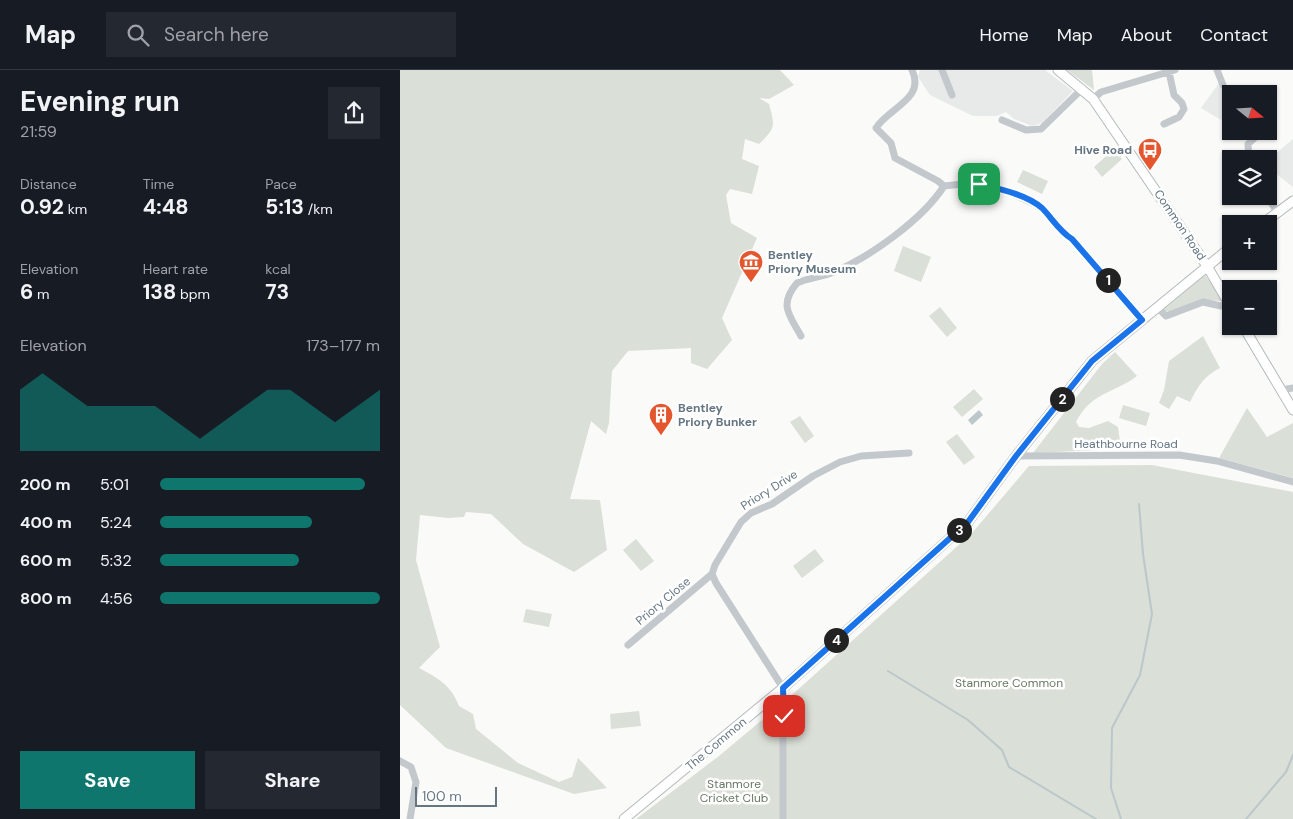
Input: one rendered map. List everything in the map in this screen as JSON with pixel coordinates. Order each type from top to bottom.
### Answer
[{"type":"main road","name":"Common Road","points":[[1058,70],[1083,88],[1093,99],[1207,266],[1222,292]]},
{"type":"main road","points":[[1273,215],[1293,201]]},
{"type":"main road","name":"The Common","points":[[624,819],[783,688],[968,522],[1016,456],[1092,361],[1222,254]]},
{"type":"main road","points":[[1248,335],[1293,410]]},
{"type":"street","points":[[912,70],[916,83],[911,94],[876,128],[891,143],[895,158],[944,186],[967,183],[979,184],[1011,193],[1036,204],[1072,239],[1142,320]]},
{"type":"street","points":[[942,70],[952,95]]},
{"type":"street","points":[[1217,70],[1223,85]]},
{"type":"street","points":[[1093,99],[1100,92],[1172,71],[1174,96],[1182,103],[1184,109],[1182,114],[1164,124]]},
{"type":"street","points":[[1002,120],[1026,130],[1041,129],[1083,88]]},
{"type":"street","points":[[800,336],[788,315],[787,308],[797,283],[835,272],[870,252],[926,207],[944,186]]},
{"type":"street","points":[[1273,205],[1277,212]]},
{"type":"street","points":[[1156,307],[1166,316],[1203,302],[1221,306]]},
{"type":"street","points":[[1282,390],[1293,388]]},
{"type":"street","name":"Priory Drive","points":[[712,574],[715,565],[741,522],[750,513],[772,504],[813,476],[840,462],[861,456],[909,453]]},
{"type":"street","name":"Heathbourne Road","points":[[1016,456],[1179,454],[1217,461],[1293,482]]},
{"type":"street","points":[[712,574],[783,688],[783,819]]},
{"type":"street","name":"Priory Close","points":[[628,645],[712,574]]},
{"type":"street","points":[[400,761],[412,767],[416,782],[410,819]]},
{"type":"shaded area","points":[[920,70],[1045,70],[1073,91],[1042,123],[1032,126],[1014,119],[1006,112],[997,116],[973,116],[930,95],[918,77]]},
{"type":"shaded area","points":[[1219,83],[1224,85],[1222,85],[1222,121],[1201,108]]},
{"type":"shaded area","points":[[1293,139],[1293,187],[1277,174],[1277,152]]},
{"type":"shaded area","points":[[979,410],[983,415],[972,425],[968,420]]},
{"type":"green space","points":[[400,70],[780,70],[794,85],[769,99],[759,98],[769,104],[773,126],[769,134],[759,144],[745,139],[742,159],[759,166],[752,194],[730,189],[726,195],[731,223],[757,238],[722,318],[732,340],[707,369],[691,363],[691,348],[628,351],[612,371],[609,423],[606,434],[591,421],[570,499],[600,500],[607,550],[574,572],[523,544],[491,514],[466,512],[464,517],[448,518],[420,515],[416,560],[440,647],[419,668],[448,687],[459,706],[473,714],[476,729],[518,763],[559,782],[572,777],[578,758],[607,788],[574,794],[446,748],[400,705]]},
{"type":"green space","points":[[1067,70],[1092,70],[1094,90]]},
{"type":"green space","points":[[1114,149],[1122,159],[1102,177],[1094,167]]},
{"type":"green space","points":[[1023,170],[1048,181],[1042,194],[1017,182]]},
{"type":"green space","points":[[903,246],[931,257],[921,282],[894,271]]},
{"type":"green space","points":[[1205,275],[1222,298],[1222,301],[1200,300],[1169,312],[1163,310]]},
{"type":"green space","points":[[940,307],[957,328],[947,337],[929,316]]},
{"type":"green space","points":[[1203,336],[1220,368],[1202,382],[1190,402],[1177,396],[1169,409],[1159,403],[1164,390],[1169,361]]},
{"type":"green space","points":[[1115,352],[1137,376],[1103,394],[1088,405],[1076,422],[1079,427],[1089,428],[1108,421],[1118,427],[1121,449],[1033,453],[1102,364]]},
{"type":"green space","points":[[974,389],[983,399],[962,417],[953,407]]},
{"type":"green space","points":[[1123,405],[1150,413],[1146,426],[1119,418]]},
{"type":"green space","points":[[1247,408],[1267,437],[1293,423],[1293,478],[1219,458]]},
{"type":"green space","points":[[800,416],[814,436],[805,443],[790,422]]},
{"type":"green space","points":[[957,434],[975,457],[964,465],[946,442]]},
{"type":"green space","name":"Stanmore Common","points":[[1152,465],[1293,492],[1293,819],[636,819],[719,756],[793,694],[972,533],[1029,466]]},
{"type":"green space","points":[[636,539],[654,561],[641,571],[623,550]]},
{"type":"green space","points":[[815,549],[824,561],[802,578],[793,566]]},
{"type":"green space","points":[[526,609],[552,614],[549,627],[523,622]]},
{"type":"green space","points":[[639,711],[641,726],[611,729],[610,714]]},
{"type":"waterway","points":[[1121,819],[1111,788],[1112,728],[1140,675],[1152,614],[1143,554],[1139,504]]},
{"type":"waterway","points":[[888,671],[968,720],[1002,750],[1009,767],[1096,819]]},
{"type":"waterway","points":[[1246,819],[1286,772],[1293,755]]},
{"type":"place","name":"Hive Road","points":[[1150,171]]},
{"type":"place","name":"Bentley Priory Museum","points":[[751,283]]},
{"type":"place","name":"Bentley Priory Bunker","points":[[661,436]]},
{"type":"route","points":[[784,716],[783,688],[968,522],[1016,456],[1092,361],[1142,320],[1072,239],[1040,207],[1011,193],[979,184]]},
{"type":"park label","name":"Stanmore Cricket Club","points":[[734,791]]}]
